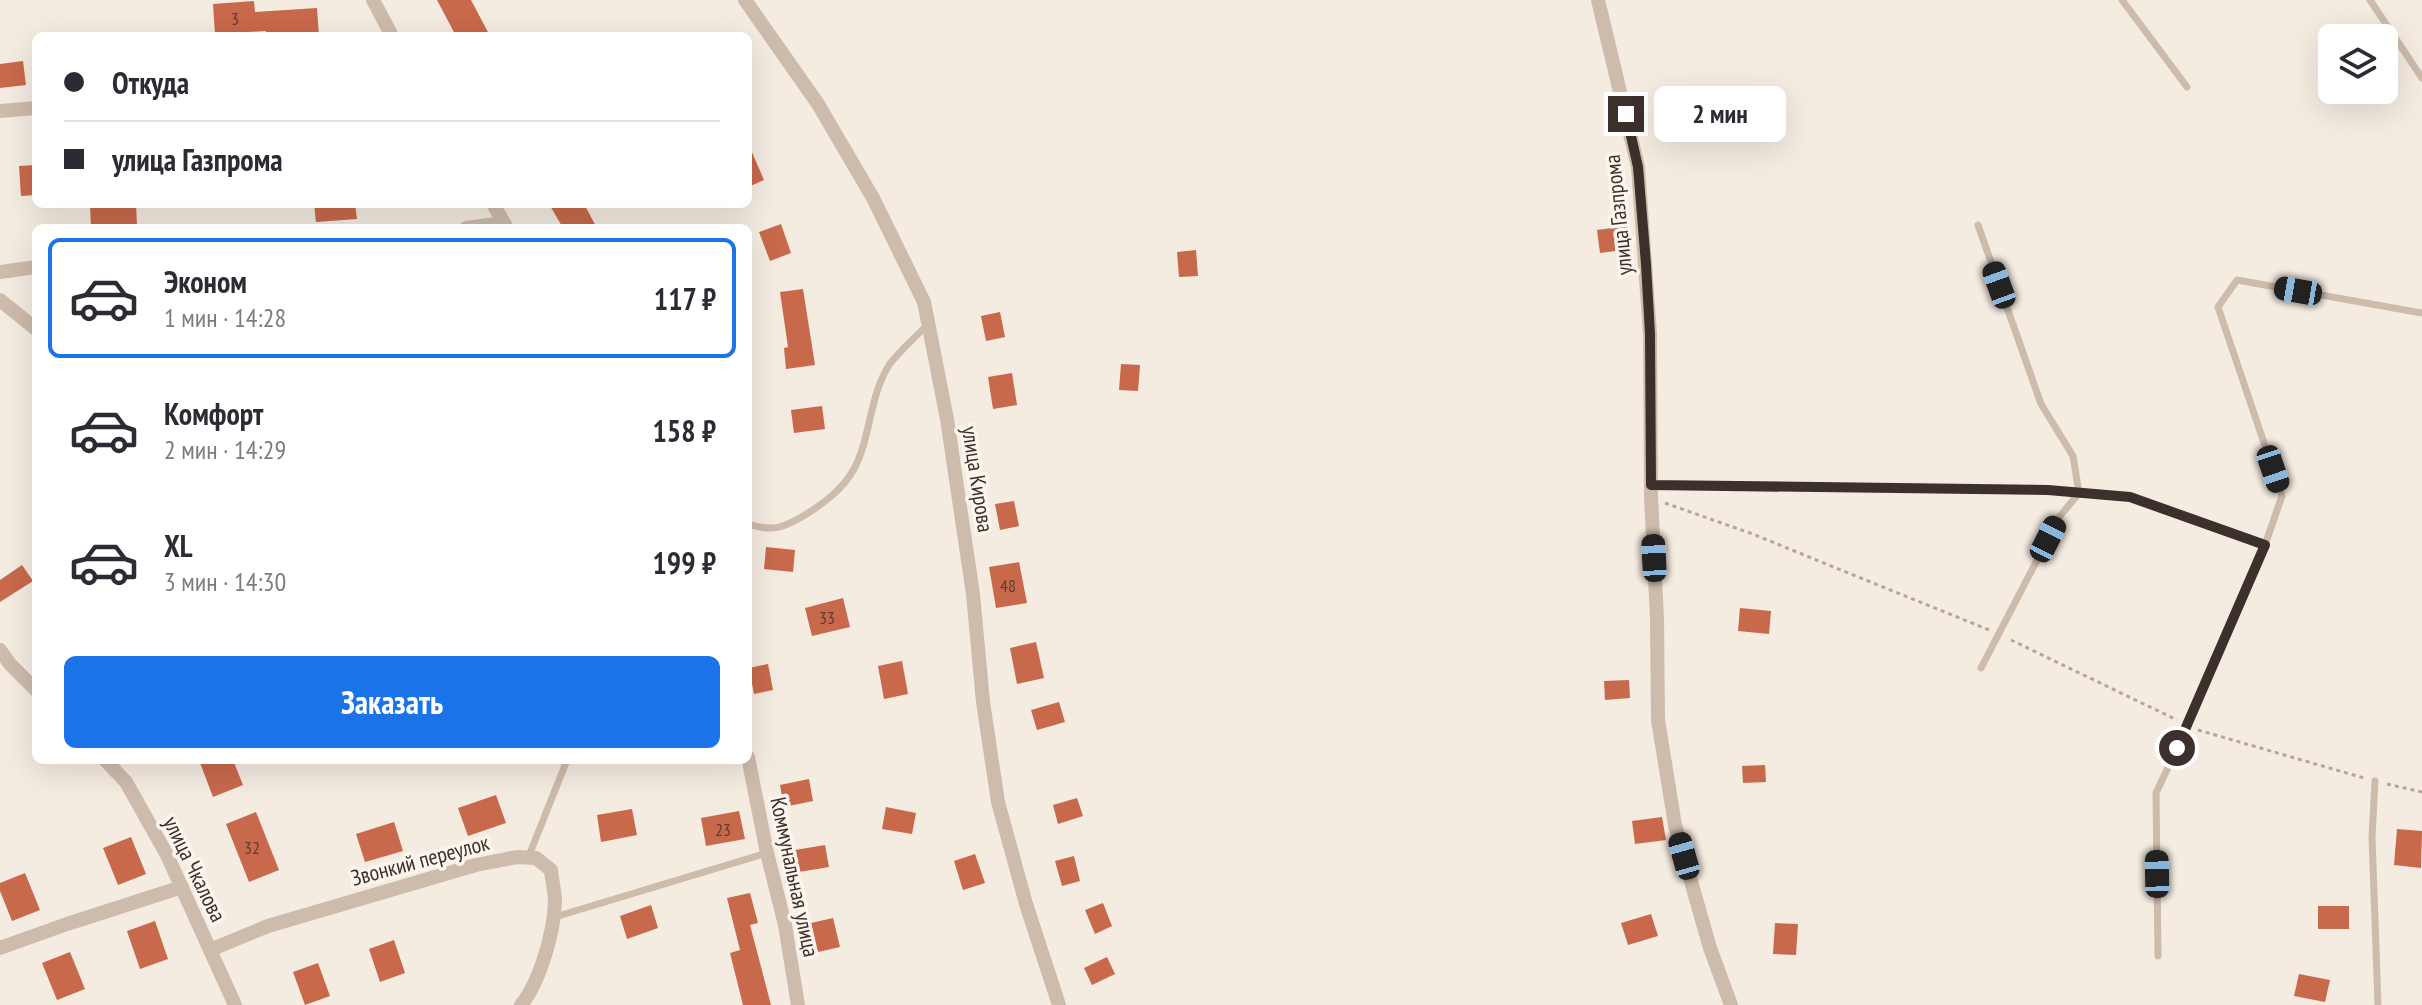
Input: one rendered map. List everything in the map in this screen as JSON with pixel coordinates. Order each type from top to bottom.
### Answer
[{"type":"street","points":[[373,0],[390,32]]},
{"type":"street","name":"улица Кирова","points":[[745,0],[818,104],[873,198],[924,302],[947,419],[973,594],[983,702],[998,802],[1026,904],[1059,1005]]},
{"type":"street","name":"улица Газпрома","points":[[1598,0],[1638,167],[1650,334],[1658,720],[1675,825],[1710,948],[1731,1005]]},
{"type":"street","points":[[0,111],[32,108]]},
{"type":"street","points":[[0,272],[32,268]]},
{"type":"street","points":[[0,300],[32,326]]},
{"type":"street","points":[[0,650],[5,667],[32,687]]},
{"type":"street","name":"улица Чкалова","points":[[109,764],[126,782],[182,887],[235,1005]]},
{"type":"street","name":"Коммунальная улица","points":[[749,764],[785,925],[798,1005]]},
{"type":"street","name":"Звонкий переулок","points":[[210,950],[268,926],[476,865],[517,857],[528,858]]},
{"type":"street","points":[[521,1005],[528,996],[546,953],[555,903],[551,870],[536,858],[528,858]]},
{"type":"street","points":[[0,948],[182,887]]},
{"type":"lane","points":[[2122,0],[2187,87]]},
{"type":"lane","points":[[2370,0],[2422,78]]},
{"type":"lane","points":[[1978,225],[2041,404],[2073,456],[2079,493],[2060,516],[1981,668]]},
{"type":"lane","points":[[2158,956],[2156,793],[2265,545],[2282,496],[2218,307],[2237,280],[2421,314]]},
{"type":"lane","points":[[752,525],[765,530],[786,527],[837,492],[854,469],[865,440],[873,404],[889,365],[928,323]]},
{"type":"lane","points":[[1651,491],[2033,490],[2130,497],[2265,545]]},
{"type":"lane","points":[[528,858],[565,764]]},
{"type":"lane","points":[[2375,781],[2372,837],[2378,1005]]},
{"type":"lane","points":[[552,918],[767,853]]},
{"type":"path","points":[[1651,491],[1998,634],[2202,732],[2422,792]]},
{"type":"building","points":[[437,0],[471,0],[488,32],[454,32]]},
{"type":"building","points":[[254,1],[255,12],[317,8],[319,32],[215,32],[213,4]]},
{"type":"building","points":[[23,61],[26,85],[0,88],[0,64]]},
{"type":"building","points":[[752,152],[764,180],[752,185]]},
{"type":"building","points":[[32,165],[32,195],[21,196],[19,166]]},
{"type":"building","points":[[90,208],[136,208],[137,224],[91,224]]},
{"type":"building","points":[[314,208],[356,208],[357,219],[316,222]]},
{"type":"building","points":[[551,208],[586,208],[595,224],[561,224]]},
{"type":"building","points":[[781,224],[791,253],[770,261],[759,232]]},
{"type":"building","points":[[1628,226],[1630,249],[1600,253],[1597,230]]},
{"type":"building","points":[[1196,250],[1198,276],[1179,277],[1177,252]]},
{"type":"building","points":[[803,289],[815,365],[786,369],[784,348],[788,347],[780,292]]},
{"type":"building","points":[[1000,312],[1005,337],[986,341],[981,316]]},
{"type":"building","points":[[1121,364],[1140,365],[1138,391],[1119,390]]},
{"type":"building","points":[[1012,373],[1017,405],[993,409],[988,377]]},
{"type":"building","points":[[822,406],[825,429],[794,433],[791,410]]},
{"type":"building","points":[[1014,501],[1019,526],[1000,530],[995,504]]},
{"type":"building","points":[[766,547],[795,550],[793,572],[764,569]]},
{"type":"building","points":[[1019,562],[1027,603],[996,608],[989,567]]},
{"type":"building","points":[[22,565],[32,582],[0,602],[0,580]]},
{"type":"building","points":[[843,598],[850,627],[812,636],[805,608]]},
{"type":"building","points":[[1740,608],[1771,611],[1769,634],[1738,631]]},
{"type":"building","points":[[1036,642],[1044,678],[1017,684],[1010,648]]},
{"type":"building","points":[[902,661],[908,694],[884,699],[878,666]]},
{"type":"building","points":[[768,664],[773,690],[754,694],[752,667]]},
{"type":"building","points":[[1629,680],[1630,698],[1605,700],[1604,681]]},
{"type":"building","points":[[1059,702],[1065,722],[1037,730],[1031,710]]},
{"type":"building","points":[[201,764],[235,764],[243,785],[213,797]]},
{"type":"building","points":[[1765,765],[1766,782],[1743,783],[1742,766]]},
{"type":"building","points":[[809,779],[813,801],[784,807],[780,785]]},
{"type":"building","points":[[496,795],[506,823],[468,836],[458,808]]},
{"type":"building","points":[[1077,798],[1083,816],[1058,824],[1053,805]]},
{"type":"building","points":[[886,807],[916,813],[912,834],[882,829]]},
{"type":"building","points":[[632,809],[637,835],[601,842],[597,815]]},
{"type":"building","points":[[739,811],[745,839],[706,846],[701,818]]},
{"type":"building","points":[[256,812],[279,870],[249,882],[226,824]]},
{"type":"building","points":[[1662,817],[1666,840],[1635,844],[1632,821]]},
{"type":"building","points":[[394,822],[403,851],[365,862],[356,834]]},
{"type":"building","points":[[2397,829],[2422,831],[2421,868],[2394,865]]},
{"type":"building","points":[[131,837],[146,874],[118,885],[103,848]]},
{"type":"building","points":[[825,845],[829,867],[799,872],[795,850]]},
{"type":"building","points":[[975,854],[985,883],[963,890],[954,861]]},
{"type":"building","points":[[1074,856],[1080,881],[1062,886],[1055,861]]},
{"type":"building","points":[[25,873],[40,910],[12,921],[0,891],[0,883]]},
{"type":"building","points":[[750,893],[758,923],[750,925],[771,1005],[743,1005],[730,953],[740,950],[727,898]]},
{"type":"building","points":[[1103,903],[1112,926],[1095,934],[1085,910]]},
{"type":"building","points":[[651,905],[658,928],[627,939],[620,916]]},
{"type":"building","points":[[2318,906],[2349,906],[2349,929],[2318,929]]},
{"type":"building","points":[[1651,914],[1658,936],[1628,945],[1621,923]]},
{"type":"building","points":[[833,918],[840,947],[818,952],[811,923]]},
{"type":"building","points":[[155,921],[168,959],[140,969],[127,931]]},
{"type":"building","points":[[1775,923],[1798,924],[1796,955],[1773,954]]},
{"type":"building","points":[[394,940],[405,973],[380,982],[369,949]]},
{"type":"building","points":[[70,952],[85,989],[57,1000],[42,963]]},
{"type":"building","points":[[1107,957],[1115,974],[1092,985],[1084,968]]},
{"type":"building","points":[[318,963],[330,996],[305,1005],[293,972]]},
{"type":"building","points":[[2299,974],[2330,980],[2325,1002],[2294,996]]},
{"type":"route","points":[[1626,114],[1638,167],[1646,264],[1650,334],[1651,485],[2048,490],[2130,497],[2265,545],[2177,748]]}]
